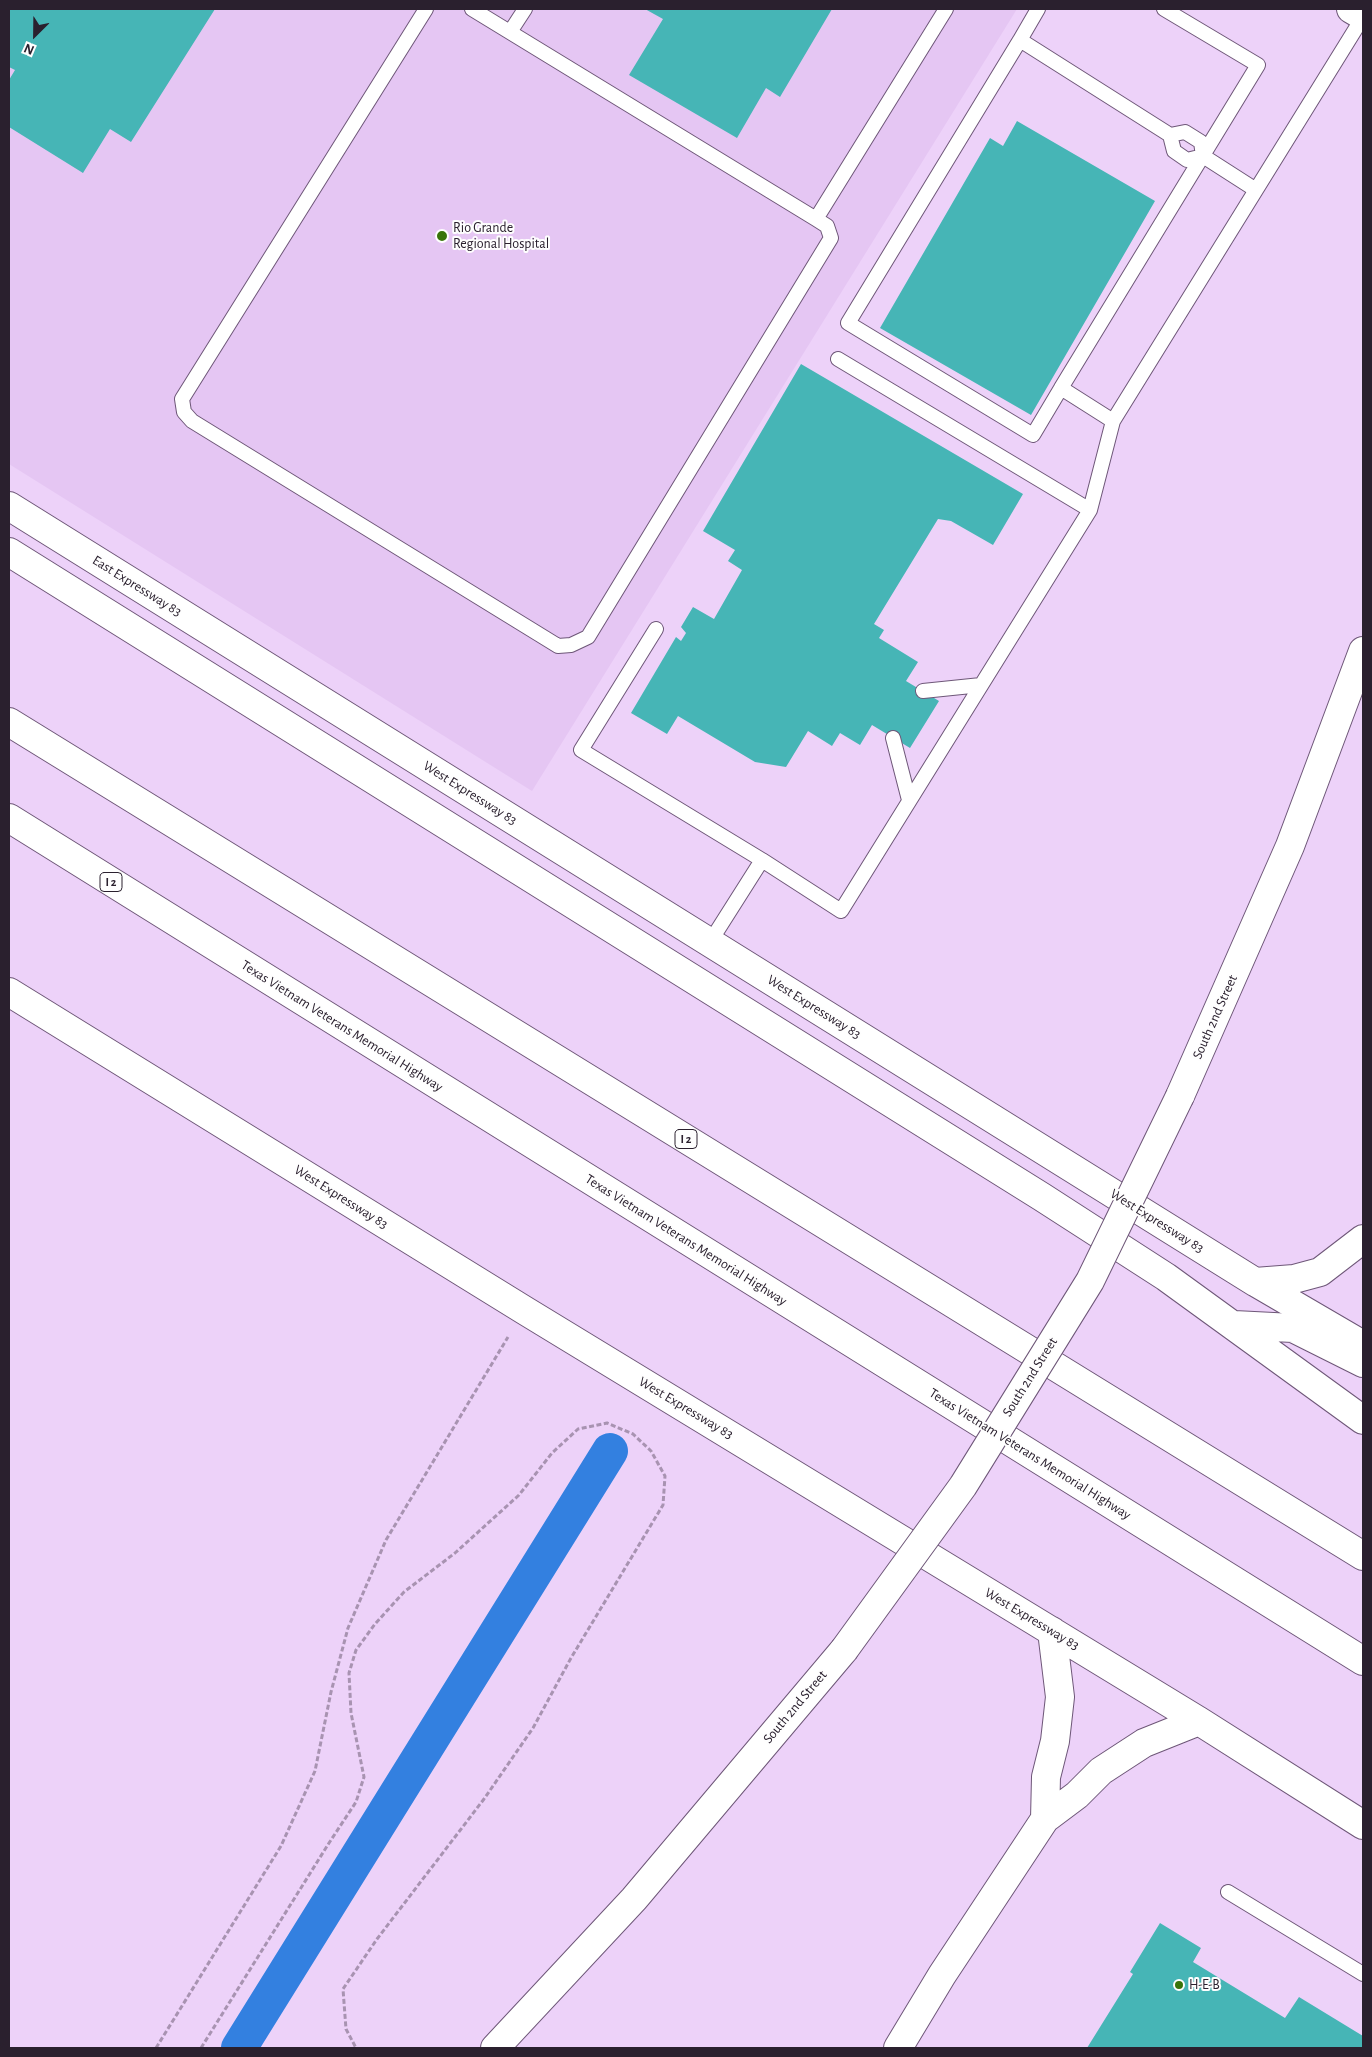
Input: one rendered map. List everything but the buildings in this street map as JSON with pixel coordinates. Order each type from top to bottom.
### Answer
[{"type":"main road","points":[[1351,9],[1363,17]]},
{"type":"main road","name":"East Expressway 83","points":[[9,506],[266,666]]},
{"type":"main road","points":[[9,552],[1166,1276],[1363,1420]]},
{"type":"main road","name":"South 2nd Street","points":[[495,2048],[634,1899],[844,1650],[963,1486],[1085,1289],[1180,1096],[1290,846],[1363,651]]},
{"type":"main road","name":"West Expressway 83","points":[[266,666],[1255,1282],[1363,1345]]},
{"type":"main road","name":"I 2","points":[[9,722],[1363,1556]]},
{"type":"main road","name":"Texas Vietnam Veterans Memorial Highway","points":[[9,818],[1363,1661]]},
{"type":"main road","name":"West Expressway 83","points":[[9,992],[524,1310],[1199,1721],[1363,1825]]},
{"type":"main road","points":[[1255,1282],[1294,1280],[1320,1272],[1363,1239]]},
{"type":"main road","points":[[1234,1325],[1292,1328],[1363,1363]]},
{"type":"main road","points":[[1045,1819],[1046,1777],[1055,1741],[1060,1697],[1052,1631]]},
{"type":"main road","points":[[898,2048],[942,1974],[1045,1819],[1076,1795],[1101,1771],[1144,1743],[1199,1721]]},
{"type":"lane","points":[[426,9],[182,399],[184,412],[192,421],[558,646],[570,645],[588,637],[831,238],[827,226],[472,9]]},
{"type":"lane","points":[[510,32],[525,9]]},
{"type":"lane","points":[[816,219],[946,9]]},
{"type":"lane","points":[[1038,9],[848,323],[1033,435],[1258,65],[1164,9]]},
{"type":"lane","points":[[656,629],[582,750],[762,860],[841,911],[1090,510],[1113,421],[1363,17]]},
{"type":"lane","points":[[1020,40],[1170,135],[1174,151],[1187,160],[1202,156],[1256,190]]},
{"type":"lane","points":[[1170,135],[1185,132],[1201,142],[1202,156]]},
{"type":"lane","points":[[838,359],[1090,510]]},
{"type":"lane","points":[[1061,388],[1113,421]]},
{"type":"lane","points":[[923,691],[981,684]]},
{"type":"lane","points":[[893,738],[910,800]]},
{"type":"lane","points":[[710,942],[762,860]]},
{"type":"lane","points":[[1228,1892],[1363,1974]]},
{"type":"path","points":[[156,2048],[281,1846],[315,1771],[331,1692],[348,1628],[386,1540],[524,1310]]},
{"type":"path","points":[[201,2048],[356,1802],[364,1777],[351,1713],[349,1673],[356,1650],[375,1624],[404,1592],[455,1553],[519,1495],[552,1453],[578,1429],[607,1423],[633,1434],[651,1451],[664,1476],[663,1506],[571,1658],[533,1728],[484,1799],[377,1939],[343,1989],[346,2029],[356,2048]]},
{"type":"shaded area","name":"Rio Grande Regional Hospital","points":[[9,9],[1017,9],[532,791],[9,464]]},
{"type":"waterway","points":[[239,2048],[610,1451]]},
{"type":"place","name":"Rio Grande Regional Hospital","points":[[442,236]]},
{"type":"place","name":"H-E-B","points":[[1179,1985]]}]
